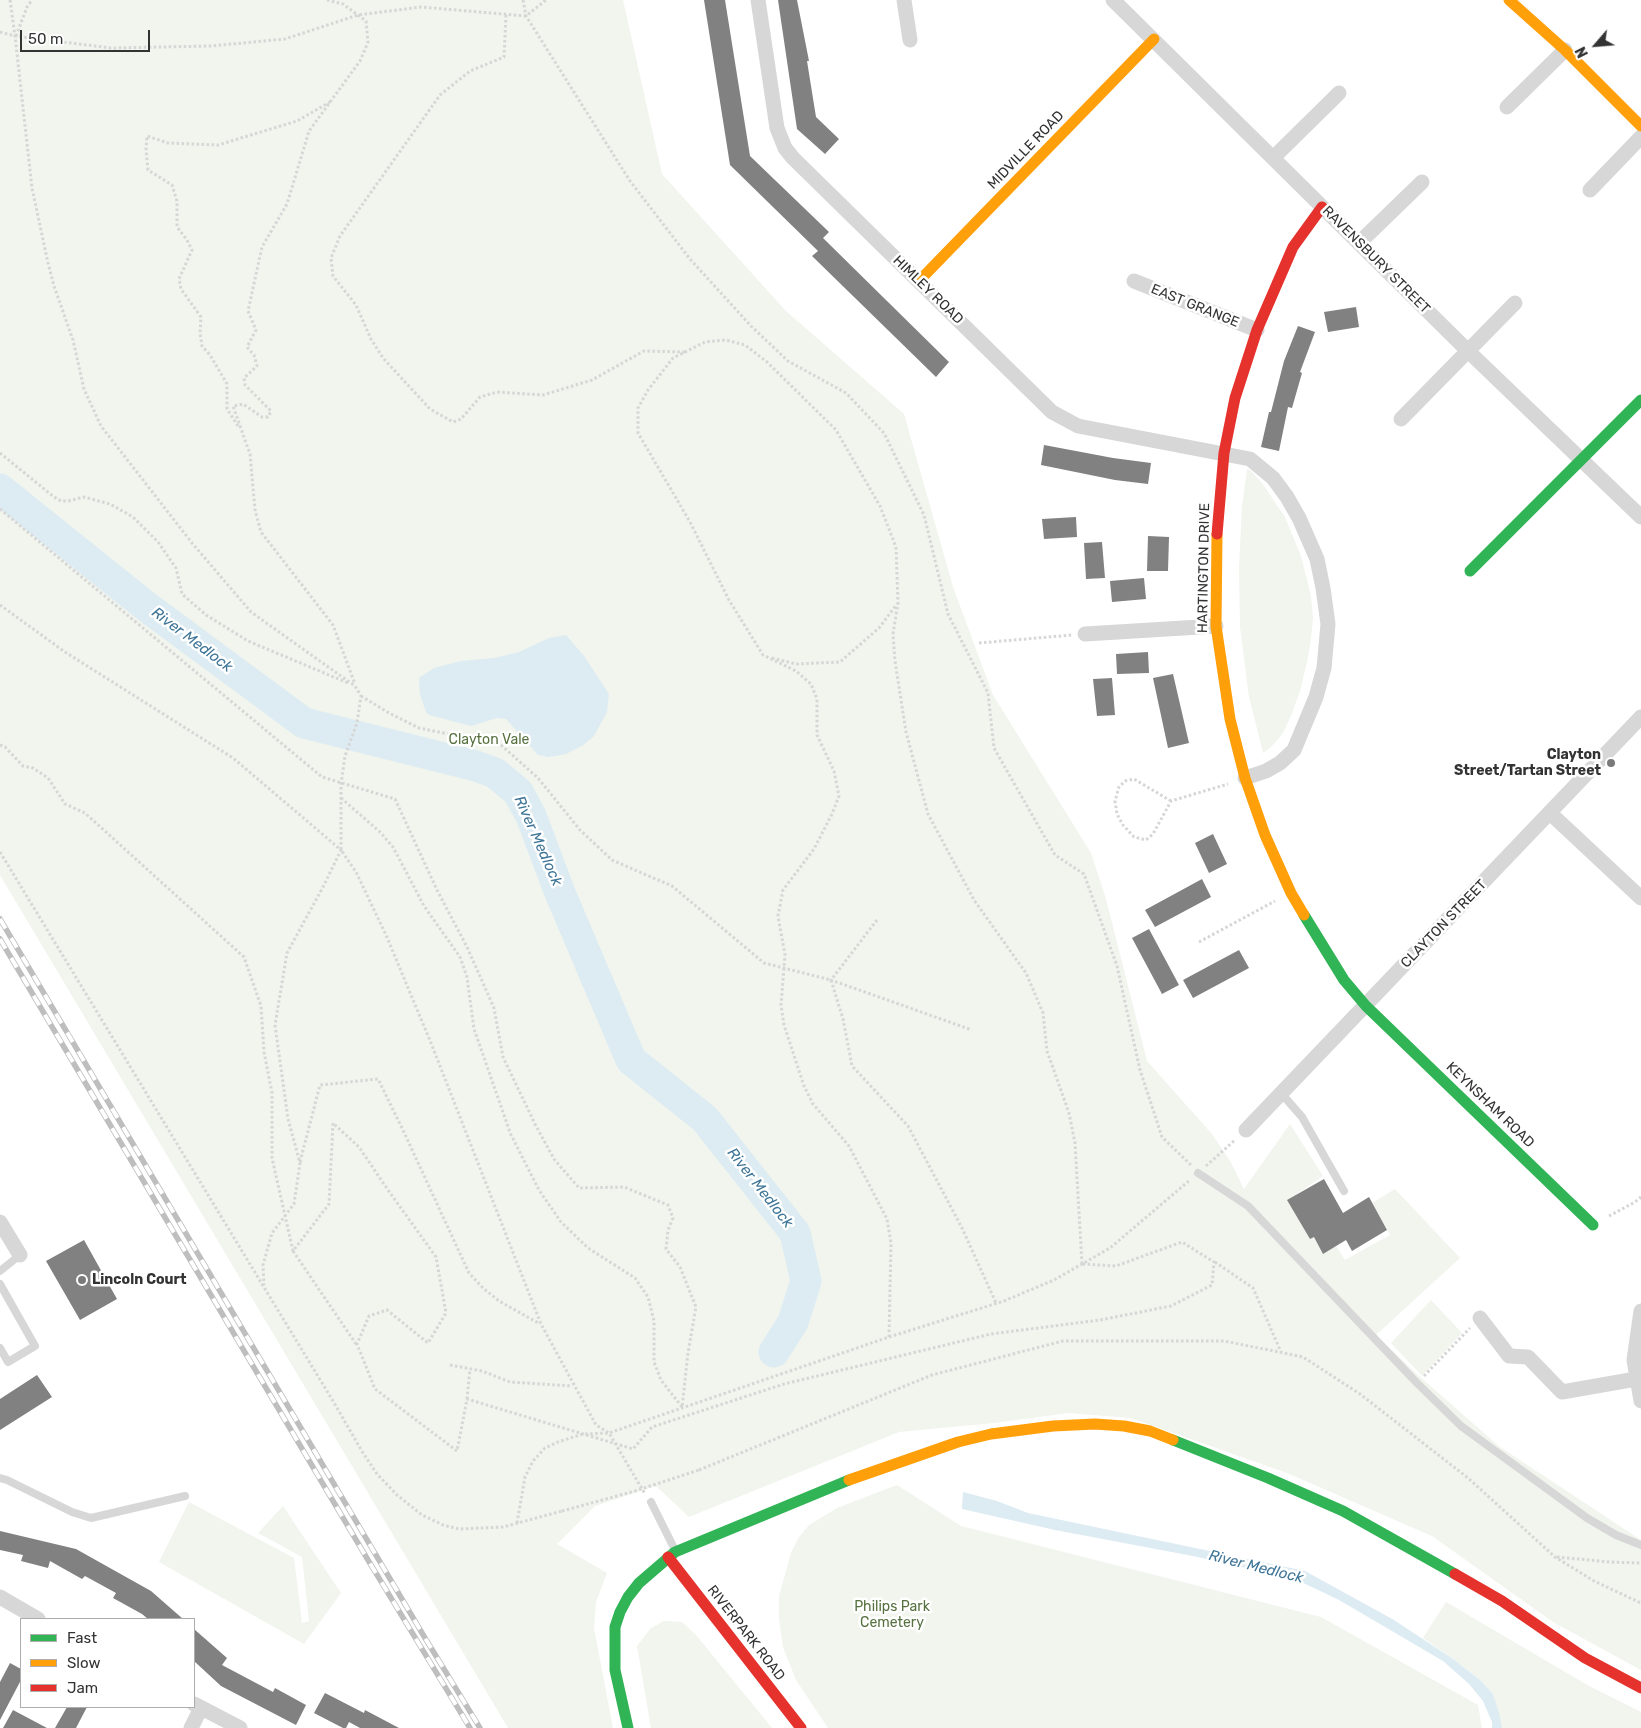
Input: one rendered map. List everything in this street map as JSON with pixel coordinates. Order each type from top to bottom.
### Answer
[{"type":"street","name":"HIMLEY ROAD","points":[[758,0],[776,122],[785,148],[792,158],[1052,412],[1078,426],[1250,459],[1273,478],[1287,497],[1299,518],[1317,558],[1328,624],[1324,668],[1316,697],[1294,750],[1280,763],[1266,771],[1245,778]]},
{"type":"street","points":[[904,0],[910,40]]},
{"type":"street","name":"RAVENSBURY STREET","points":[[1113,0],[1468,351],[1641,517]]},
{"type":"street","points":[[1509,0],[1565,50],[1641,126]]},
{"type":"street","name":"MIDVILLE ROAD","points":[[919,281],[1154,39]]},
{"type":"street","points":[[1507,107],[1565,50]]},
{"type":"street","points":[[1273,158],[1339,93]]},
{"type":"street","points":[[1590,190],[1641,137]]},
{"type":"street","points":[[1359,243],[1422,182]]},
{"type":"street","name":"HARTINGTON DRIVE","points":[[1322,206],[1293,247],[1257,330],[1235,398],[1224,453],[1216,537],[1216,626],[1230,719],[1245,778],[1265,835],[1291,893],[1344,980],[1366,1006]]},
{"type":"street","name":"EAST GRANGE","points":[[1134,281],[1257,330]]},
{"type":"street","points":[[1400,419],[1515,303]]},
{"type":"street","points":[[1470,571],[1641,400]]},
{"type":"street","points":[[1085,634],[1216,626]]},
{"type":"street","name":"CLAYTON STREET","points":[[1246,1130],[1641,717]]},
{"type":"street","points":[[1550,812],[1641,898]]},
{"type":"street","name":"KEYNSHAM ROAD","points":[[1366,1006],[1593,1225]]},
{"type":"street","points":[[0,1222],[20,1255]]},
{"type":"street","points":[[1641,1311],[1634,1360],[1641,1401]]},
{"type":"street","points":[[1480,1318],[1510,1356],[1528,1357],[1562,1392],[1636,1378]]},
{"type":"street","points":[[628,1728],[615,1670],[615,1626],[628,1597],[650,1572],[672,1555],[840,1483],[958,1442],[991,1434],[1052,1426],[1095,1424],[1124,1426],[1159,1435],[1268,1478],[1343,1511],[1415,1550],[1502,1601],[1585,1658],[1641,1688]]},
{"type":"street","name":"RIVERPARK ROAD","points":[[672,1555],[801,1728]]},
{"type":"street","points":[[0,1597],[36,1618]]},
{"type":"street","points":[[192,1728],[198,1706],[240,1728]]},
{"type":"lane","points":[[1281,1094],[1302,1117],[1344,1192]]},
{"type":"lane","points":[[1198,1173],[1248,1206],[1417,1383],[1461,1426],[1588,1518],[1616,1535],[1641,1545]]},
{"type":"lane","points":[[0,1271],[20,1255]]},
{"type":"lane","points":[[0,1284],[35,1346],[8,1362],[0,1348]]},
{"type":"lane","points":[[0,1478],[72,1512],[92,1518],[185,1496]]},
{"type":"lane","points":[[651,1502],[672,1555]]},
{"type":"path","points":[[10,0],[32,188],[48,263],[73,340],[84,389],[101,426],[192,543],[251,612],[355,686]]},
{"type":"path","points":[[15,36],[27,7],[32,0]]},
{"type":"path","points":[[327,0],[343,4],[366,21],[368,42],[360,61],[309,131],[287,204],[262,247],[248,311],[256,330],[247,347],[254,355],[257,366],[244,378],[244,385],[270,411],[268,417],[262,417],[242,404],[233,406],[250,454],[255,510],[261,532],[333,625],[355,686],[361,696],[419,728],[501,745],[538,778],[580,830],[612,860],[672,886],[764,963],[831,980],[972,1030]]},
{"type":"path","points":[[523,0],[526,16],[630,182],[690,259],[751,326],[788,362],[846,393],[884,433],[924,515],[948,614],[988,692],[994,748],[1055,855],[1084,874],[1117,966],[1140,1070],[1162,1137],[1198,1173]]},
{"type":"path","points":[[0,32],[15,36],[111,48],[211,46],[285,39],[358,15],[421,7],[526,16],[546,0]]},
{"type":"path","points":[[506,14],[504,57],[470,71],[440,95],[340,236],[331,258],[333,276],[356,305],[371,339],[383,358],[430,409],[453,422],[461,419],[480,397],[497,392],[544,395],[592,380],[644,351],[686,352]]},
{"type":"path","points":[[241,430],[227,409],[227,384],[210,354],[202,346],[200,333],[202,317],[181,288],[179,279],[192,250],[177,227],[177,201],[172,186],[148,170],[147,136],[168,143],[218,145],[297,121],[331,101]]},
{"type":"path","points":[[889,1338],[891,1243],[887,1219],[849,1146],[813,1104],[804,1086],[784,1025],[781,1005],[785,955],[778,916],[783,890],[814,849],[839,796],[834,771],[818,735],[817,699],[811,684],[796,672],[763,655],[729,600],[690,522],[638,433],[638,408],[648,390],[673,358],[705,342],[726,340],[745,345],[767,362],[836,430],[880,506],[896,547],[898,603],[893,634],[895,661],[906,732],[928,814],[974,900],[1026,973],[1043,1013],[1048,1051],[1069,1113],[1075,1143],[1082,1264]]},
{"type":"path","points":[[0,453],[54,498],[68,501],[84,497],[110,504],[133,517],[158,542],[176,568],[182,594],[206,615],[248,641],[355,686]]},
{"type":"path","points":[[0,509],[322,777],[395,799],[437,890],[467,947],[494,1008],[503,1057],[554,1159],[579,1188],[624,1187],[668,1205],[673,1218],[668,1230],[666,1249],[680,1267],[696,1306],[682,1408]]},
{"type":"path","points":[[763,655],[796,664],[840,662],[878,628],[898,603]]},
{"type":"path","points":[[0,605],[65,652],[233,758],[341,850],[356,872],[431,1043],[541,1324],[573,1386],[596,1425],[609,1433],[651,1502]]},
{"type":"path","points":[[979,643],[1085,634]]},
{"type":"path","points":[[300,1163],[288,1119],[275,1025],[287,953],[341,850],[341,784],[348,749],[357,723],[361,696]]},
{"type":"path","points":[[0,745],[5,747],[22,766],[33,768],[48,778],[65,804],[85,812],[244,957],[261,1006],[264,1052],[272,1094],[272,1158],[292,1251],[357,1344],[375,1389],[457,1451],[467,1399],[470,1369]]},
{"type":"path","points":[[1171,801],[1134,779],[1125,781],[1119,787],[1115,800],[1117,814],[1123,826],[1134,837],[1146,840],[1153,834],[1171,801],[1245,778]]},
{"type":"path","points":[[341,798],[380,832],[393,847],[424,906],[460,958],[467,977],[474,1029],[511,1135],[539,1190],[561,1222],[588,1248],[635,1278],[648,1297],[654,1321],[654,1362],[661,1380],[682,1408]]},
{"type":"path","points":[[0,852],[333,1401],[362,1453],[377,1474],[397,1495],[422,1515],[443,1525],[459,1529],[485,1529],[517,1524],[635,1491],[698,1470],[932,1375],[1063,1341],[1224,1341],[1303,1357],[1360,1394],[1468,1478],[1555,1557],[1594,1581],[1641,1603]]},
{"type":"path","points":[[1199,942],[1291,893]]},
{"type":"path","points":[[831,980],[878,920]]},
{"type":"path","points":[[831,980],[843,1019],[852,1066],[908,1126],[962,1228],[996,1304]]},
{"type":"path","points":[[264,1287],[264,1265],[272,1233],[294,1204],[300,1163],[320,1085],[378,1079],[469,1273],[498,1301],[541,1324]]},
{"type":"path","points":[[292,1251],[328,1204],[333,1123],[359,1147],[436,1256],[446,1313],[428,1343],[387,1310],[369,1316],[357,1344]]},
{"type":"path","points":[[517,1524],[525,1477],[533,1461],[546,1448],[583,1434],[609,1433],[889,1338],[996,1304],[1054,1280],[1110,1248],[1246,1130]]},
{"type":"path","points":[[1593,1225],[1641,1197]]},
{"type":"path","points":[[1082,1264],[1116,1266],[1182,1242],[1252,1288],[1282,1353]]},
{"type":"path","points":[[467,1399],[633,1449],[652,1426],[784,1384],[991,1334],[1100,1320],[1171,1306],[1212,1285],[1214,1262]]},
{"type":"path","points":[[1417,1383],[1480,1318]]},
{"type":"path","points":[[450,1365],[482,1370],[510,1382],[573,1386]]},
{"type":"path","points":[[1555,1557],[1610,1562],[1641,1562]]},
{"type":"green space","name":"Clayton Vale","points":[[0,0],[623,0],[662,174],[786,311],[904,414],[953,587],[993,695],[1091,853],[1106,899],[1147,1061],[1212,1134],[1230,1161],[1244,1189],[1290,1124],[1323,1176],[1288,1200],[1310,1239],[1314,1237],[1323,1253],[1336,1246],[1345,1260],[1390,1235],[1372,1203],[1395,1189],[1460,1258],[1376,1335],[1419,1376],[1500,1447],[1641,1540],[1641,1670],[1553,1622],[1432,1536],[1287,1473],[1131,1418],[1068,1413],[994,1423],[899,1432],[689,1517],[656,1486],[595,1506],[557,1544],[607,1573],[596,1602],[594,1628],[613,1728],[508,1728],[0,875]]},
{"type":"green space","points":[[1247,469],[1262,483],[1285,517],[1301,556],[1311,596],[1313,618],[1307,662],[1300,691],[1291,716],[1283,733],[1263,753],[1249,697],[1240,627],[1239,568],[1242,507]]},
{"type":"green space","points":[[1431,1300],[1462,1333],[1422,1376],[1391,1343]]},
{"type":"green space","name":"Philips Park Cemetery","points":[[897,1485],[961,1526],[1321,1617],[1478,1705],[1482,1728],[828,1728],[796,1680],[783,1647],[779,1618],[779,1596],[791,1553],[799,1537],[809,1525],[837,1508]]},
{"type":"green space","points":[[189,1502],[294,1558],[302,1623],[309,1621],[302,1557],[258,1533],[283,1506],[341,1593],[304,1644],[159,1562]]},
{"type":"green space","points":[[1446,1602],[1589,1686],[1641,1712],[1641,1728],[1502,1728],[1493,1694],[1480,1680],[1423,1638]]},
{"type":"green space","points":[[664,1621],[682,1622],[696,1635],[772,1728],[651,1728],[637,1646],[651,1628]]},
{"type":"water","points":[[566,635],[584,656],[609,694],[607,712],[594,736],[582,746],[566,754],[549,757],[538,755],[506,719],[497,718],[471,726],[429,715],[426,712],[420,695],[419,678],[434,668],[461,661],[494,658],[519,652],[549,638]]},
{"type":"water","points":[[963,1492],[997,1501],[1028,1513],[1305,1571],[1394,1620],[1453,1659],[1480,1680],[1493,1694],[1502,1728],[1492,1728],[1492,1722],[1483,1701],[1469,1684],[1443,1661],[1339,1600],[1297,1580],[1198,1557],[1055,1530],[962,1509]]},
{"type":"building","points":[[704,0],[725,0],[750,156],[829,232],[823,238],[949,362],[936,377],[812,256],[818,251],[730,165]]},
{"type":"building","points":[[778,0],[797,0],[809,61],[807,61],[816,117],[839,139],[825,154],[797,129]]},
{"type":"building","points":[[1356,307],[1359,327],[1328,332],[1324,312]]},
{"type":"building","points":[[1298,326],[1315,332],[1300,372],[1302,373],[1292,408],[1288,407],[1279,451],[1261,447],[1284,361]]},
{"type":"building","points":[[1044,445],[1151,463],[1148,484],[1115,480],[1041,465]]},
{"type":"building","points":[[1076,517],[1077,537],[1044,539],[1042,519]]},
{"type":"building","points":[[1148,536],[1169,537],[1168,571],[1147,571]]},
{"type":"building","points":[[1102,542],[1105,578],[1086,579],[1084,543]]},
{"type":"building","points":[[1144,578],[1146,599],[1112,602],[1110,581]]},
{"type":"building","points":[[1148,652],[1149,673],[1117,674],[1116,654]]},
{"type":"building","points":[[1173,674],[1189,743],[1168,748],[1153,678]]},
{"type":"building","points":[[1112,678],[1115,715],[1097,716],[1093,679]]},
{"type":"building","points":[[1213,834],[1227,864],[1209,873],[1195,843]]},
{"type":"building","points":[[1202,879],[1211,897],[1155,927],[1145,910]]},
{"type":"building","points":[[1149,929],[1179,985],[1162,994],[1132,938]]},
{"type":"building","points":[[1239,950],[1249,968],[1193,998],[1183,980]]},
{"type":"building","points":[[1324,1179],[1343,1213],[1369,1197],[1387,1230],[1352,1251],[1346,1240],[1323,1254],[1314,1237],[1310,1239],[1287,1200]]},
{"type":"building","name":"Lincoln Court","points":[[84,1240],[117,1299],[80,1320],[46,1261]]},
{"type":"building","points":[[37,1375],[52,1397],[0,1430],[0,1399]]},
{"type":"building","points":[[0,1531],[76,1549],[151,1591],[182,1618],[147,1618],[113,1598],[116,1593],[85,1576],[82,1579],[50,1561],[48,1568],[21,1561],[23,1555],[0,1550]]},
{"type":"building","points":[[195,1630],[227,1658],[222,1665],[273,1692],[275,1688],[306,1705],[296,1725],[221,1686],[195,1662]]},
{"type":"building","points":[[10,1663],[20,1668],[20,1682],[0,1720],[0,1682]]},
{"type":"building","points":[[325,1693],[364,1713],[365,1710],[399,1728],[360,1728],[349,1722],[346,1728],[343,1728],[314,1713]]},
{"type":"building","points":[[66,1708],[86,1708],[76,1728],[55,1728]]},
{"type":"building","points":[[13,1710],[47,1728],[3,1728]]},
{"type":"waterway","name":"River Medlock","points":[[0,489],[147,607],[304,723],[476,766],[495,773],[518,792],[531,816],[560,893],[631,1060],[705,1119],[795,1233],[806,1281],[793,1322],[774,1352]]},
{"type":"railway","points":[[0,919],[480,1728]]},
{"type":"railway","points":[[0,939],[368,1560],[470,1728]]},
{"type":"traffic: fast","points":[[1470,571],[1641,400]]},
{"type":"traffic: fast","points":[[1304,915],[1344,980],[1366,1006],[1593,1225]]},
{"type":"traffic: fast","points":[[1173,1440],[1268,1478],[1343,1511],[1455,1574]]},
{"type":"traffic: fast","points":[[628,1728],[615,1670],[615,1627],[628,1597],[639,1583],[675,1552],[849,1480]]},
{"type":"traffic: slow","points":[[1509,0],[1565,50],[1641,126]]},
{"type":"traffic: slow","points":[[919,281],[1154,39]]},
{"type":"traffic: slow","points":[[1217,534],[1216,626],[1230,719],[1245,778],[1265,835],[1291,893],[1304,915]]},
{"type":"traffic: slow","points":[[849,1480],[958,1442],[991,1434],[1053,1426],[1095,1424],[1124,1426],[1150,1431],[1173,1440]]},
{"type":"traffic: jam","points":[[1217,534],[1224,453],[1235,398],[1257,330],[1293,247],[1322,207]]},
{"type":"traffic: jam","points":[[668,1557],[801,1728]]},
{"type":"traffic: jam","points":[[1455,1574],[1502,1601],[1585,1658],[1641,1688]]},
{"type":"place","name":"Clayton Street/Tartan Street","points":[[1611,763]]},
{"type":"place","name":"Lincoln Court","points":[[82,1280]]}]
